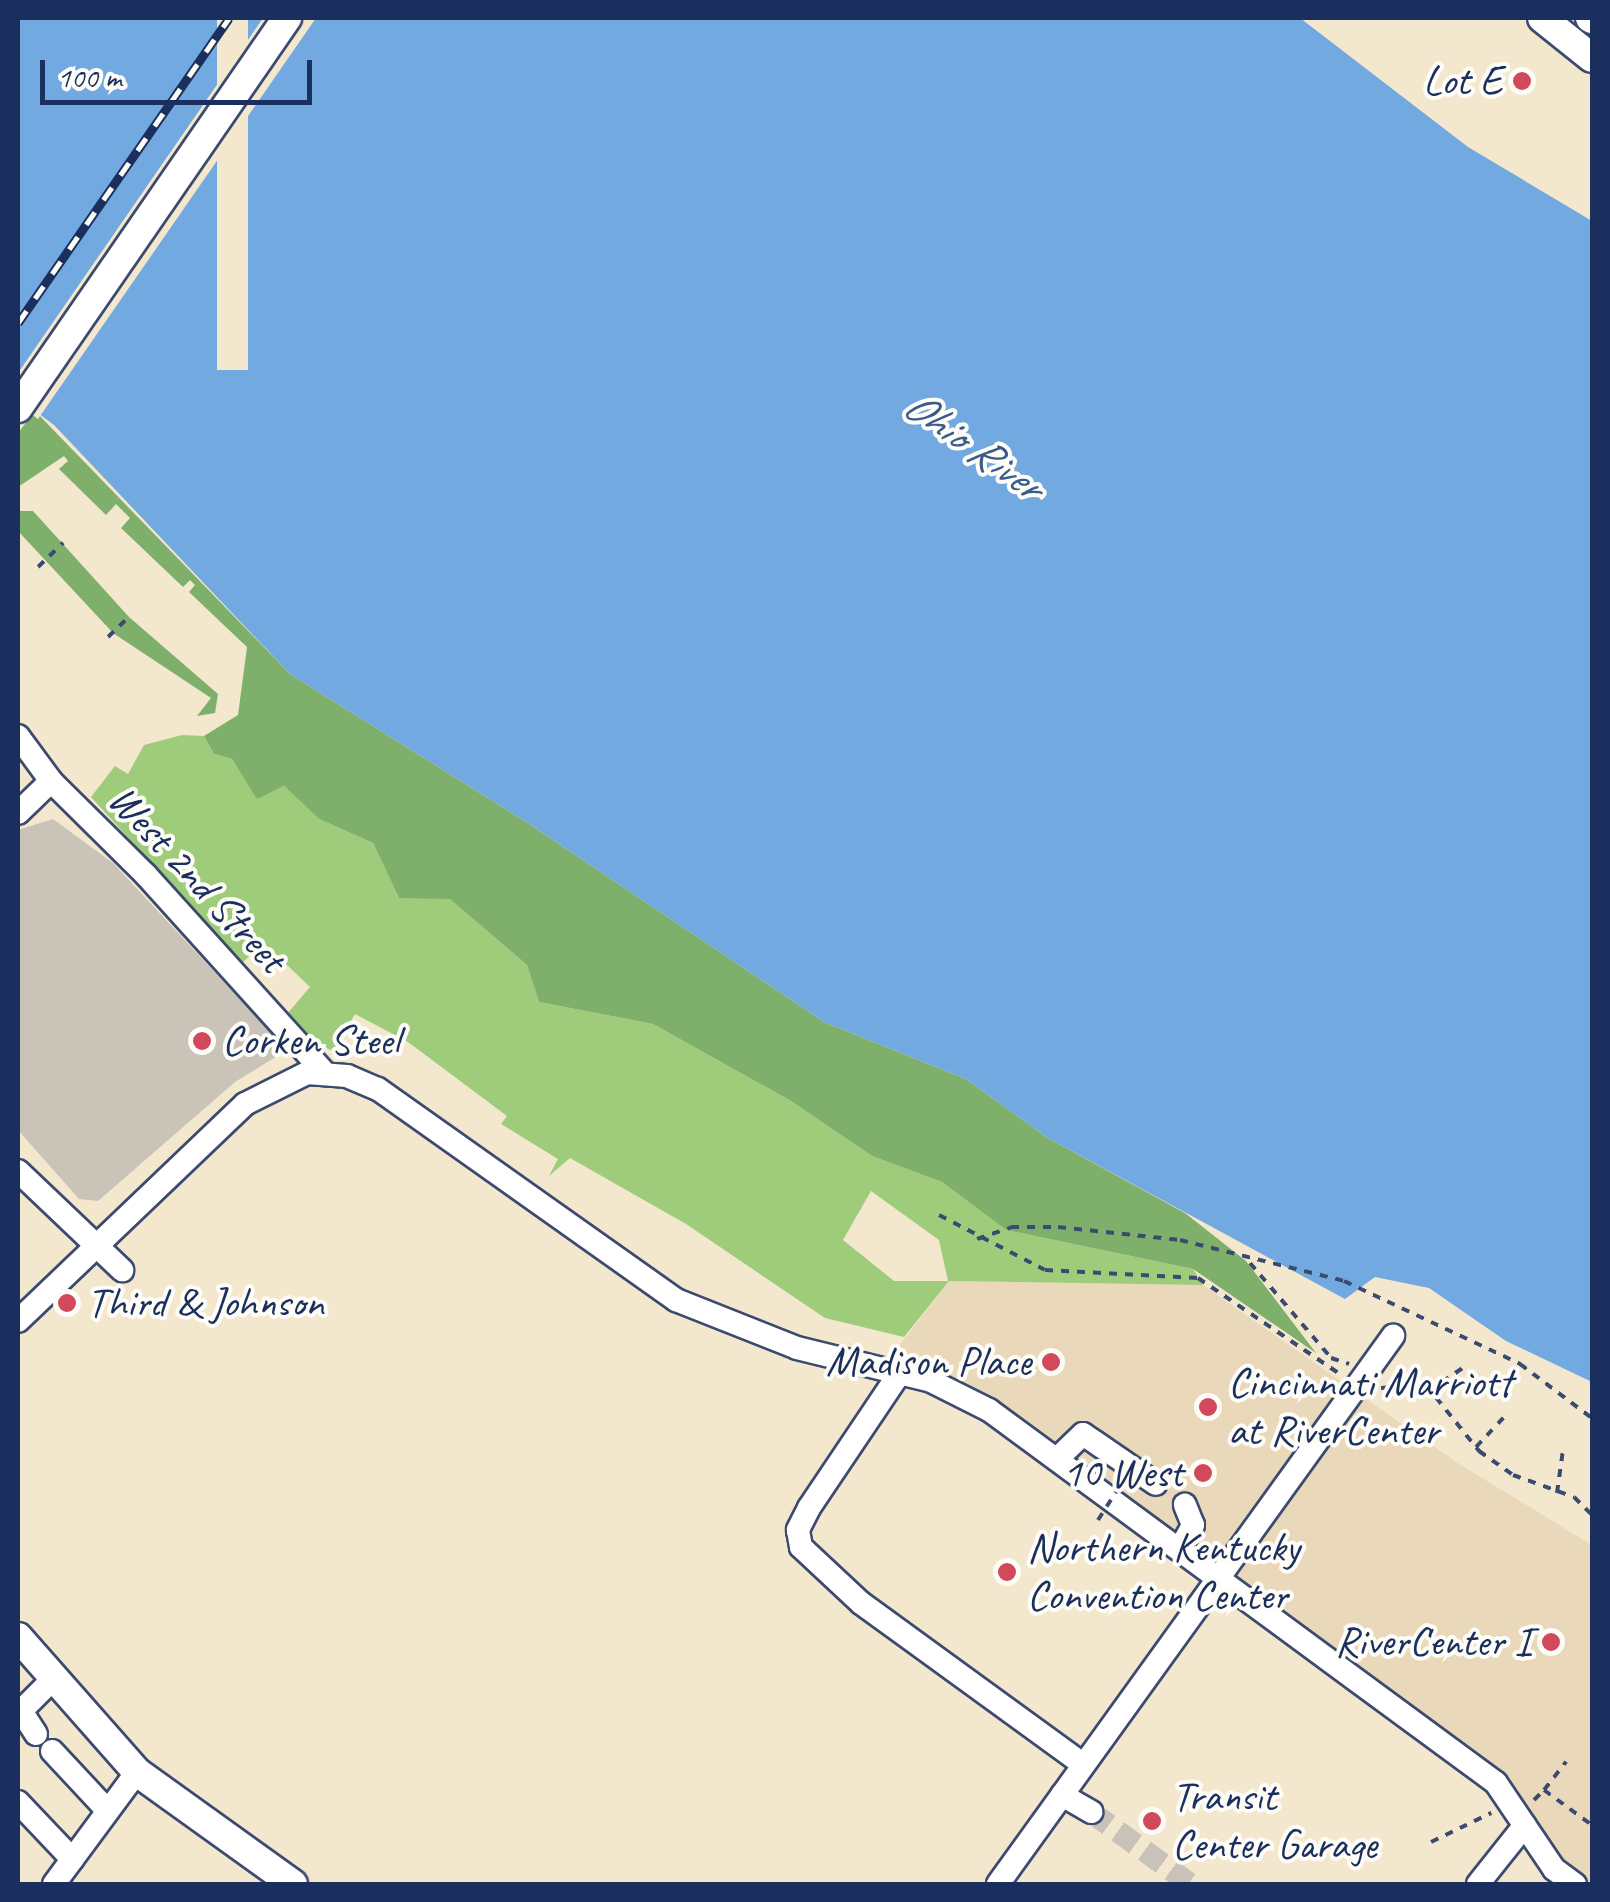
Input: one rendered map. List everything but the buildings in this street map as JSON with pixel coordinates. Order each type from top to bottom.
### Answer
[{"type":"main road","points":[[18,408],[287,18]]},
{"type":"main road","points":[[1542,18],[1592,58]]},
{"type":"main road","points":[[18,1637],[137,1772],[293,1884]]},
{"type":"street","name":"West 2nd Street","points":[[18,736],[51,781],[146,875],[324,1072]]},
{"type":"street","points":[[18,812],[51,781]]},
{"type":"street","points":[[18,1321],[246,1104],[278,1083],[324,1072],[378,1089],[676,1300],[796,1348],[901,1372],[989,1410],[1181,1547],[1219,1580],[1496,1784],[1554,1869],[1575,1884]]},
{"type":"street","points":[[18,1171],[93,1247],[122,1270]]},
{"type":"street","points":[[998,1884],[1393,1336]]},
{"type":"street","points":[[901,1372],[809,1508],[798,1530],[800,1547],[861,1602],[1083,1764]]},
{"type":"street","points":[[1057,1459],[1083,1434],[1091,1410]]},
{"type":"street","points":[[1083,1434],[1156,1484]]},
{"type":"street","points":[[1181,1547],[1193,1525],[1185,1505]]},
{"type":"street","points":[[54,1678],[22,1711],[44,1743],[107,1810]]},
{"type":"street","points":[[54,1884],[137,1772]]},
{"type":"street","points":[[1062,1795],[1092,1812]]},
{"type":"street","points":[[18,1802],[72,1859]]},
{"type":"street","points":[[1478,1884],[1526,1825]]},
{"type":"path","points":[[38,567],[62,543]]},
{"type":"path","points":[[108,637],[129,617]]},
{"type":"path","points":[[940,1215],[977,1238],[1045,1270],[1198,1278],[1359,1380],[1384,1390],[1426,1384],[1476,1447],[1513,1476],[1574,1497],[1592,1515]]},
{"type":"path","points":[[977,1238],[1010,1227],[1058,1227],[1180,1240],[1250,1262],[1344,1280],[1520,1364],[1592,1418]]},
{"type":"path","points":[[1250,1262],[1331,1358],[1359,1380]]},
{"type":"path","points":[[1429,1391],[1464,1367]]},
{"type":"path","points":[[1476,1447],[1505,1416]]},
{"type":"path","points":[[1557,1493],[1563,1450]]},
{"type":"path","points":[[1098,1520],[1142,1453]]},
{"type":"path","points":[[1534,1800],[1566,1762]]},
{"type":"path","points":[[1544,1790],[1592,1825]]},
{"type":"path","points":[[1431,1842],[1495,1811]]},
{"type":"shaded area","name":"Corken Steel","points":[[53,819],[113,863],[287,1050],[235,1082],[98,1201],[79,1199],[18,1130],[18,830]]},
{"type":"shaded area","points":[[949,1281],[1203,1285],[1459,1464],[1592,1545],[1592,1884],[1575,1884],[1496,1783],[989,1410],[882,1368]]},
{"type":"green space","points":[[35,411],[290,674],[528,823],[824,1022],[966,1079],[1048,1138],[1185,1213],[1246,1261],[1316,1353],[1193,1269],[1006,1230],[942,1182],[872,1156],[791,1101],[653,1024],[539,1002],[527,965],[450,899],[399,898],[373,843],[319,819],[284,786],[257,799],[232,759],[214,754],[204,736],[238,715],[247,647],[189,592],[195,585],[190,580],[183,587],[121,528],[130,518],[116,504],[106,515],[59,469],[68,461],[64,456],[18,487],[18,433]]},
{"type":"green space","points":[[18,511],[33,511],[129,617],[218,694],[215,713],[197,716],[211,698],[113,633],[18,531]]},
{"type":"green space","points":[[182,735],[204,736],[214,754],[232,759],[257,798],[284,786],[319,819],[373,843],[399,898],[449,898],[527,965],[539,1002],[653,1024],[791,1101],[872,1156],[942,1182],[1006,1230],[1193,1269],[1203,1285],[949,1281],[904,1337],[825,1318],[686,1224],[570,1158],[549,1176],[558,1159],[501,1124],[507,1116],[408,1042],[355,1014],[333,1052],[307,1034],[287,1014],[310,987],[264,943],[242,963],[91,797],[115,766],[128,774],[144,745]],"holes":[[[871,1191],[939,1240],[948,1281],[894,1281],[843,1240]]]},
{"type":"water","name":"Ohio River","points":[[18,18],[1300,18],[1468,147],[1592,221],[1592,1382],[1506,1341],[1429,1288],[1375,1277],[1345,1299],[1048,1138],[966,1079],[824,1022],[528,823],[290,674],[54,425],[18,398]]},
{"type":"pier","points":[[217,18],[248,18],[248,370],[217,370]]},
{"type":"pier","points":[[263,18],[316,18],[38,419],[18,404],[18,373]]},
{"type":"tunnel","points":[[1091,1812],[1190,1884]]},
{"type":"railway","points":[[18,323],[229,18]]},
{"type":"place","name":"Lot E","points":[[1522,81]]},
{"type":"place","name":"Corken Steel","points":[[202,1041]]},
{"type":"place","name":"Third & Johnson","points":[[67,1303]]},
{"type":"place","name":"Madison Place","points":[[1051,1362]]},
{"type":"place","name":"Cincinnati Marriott at RiverCenter","points":[[1208,1407]]},
{"type":"place","name":"10 West","points":[[1203,1473]]},
{"type":"place","name":"Northern Kentucky Convention Center","points":[[1007,1572]]},
{"type":"place","name":"RiverCenter I","points":[[1551,1642]]},
{"type":"place","name":"Transit Center Garage","points":[[1152,1821]]}]
